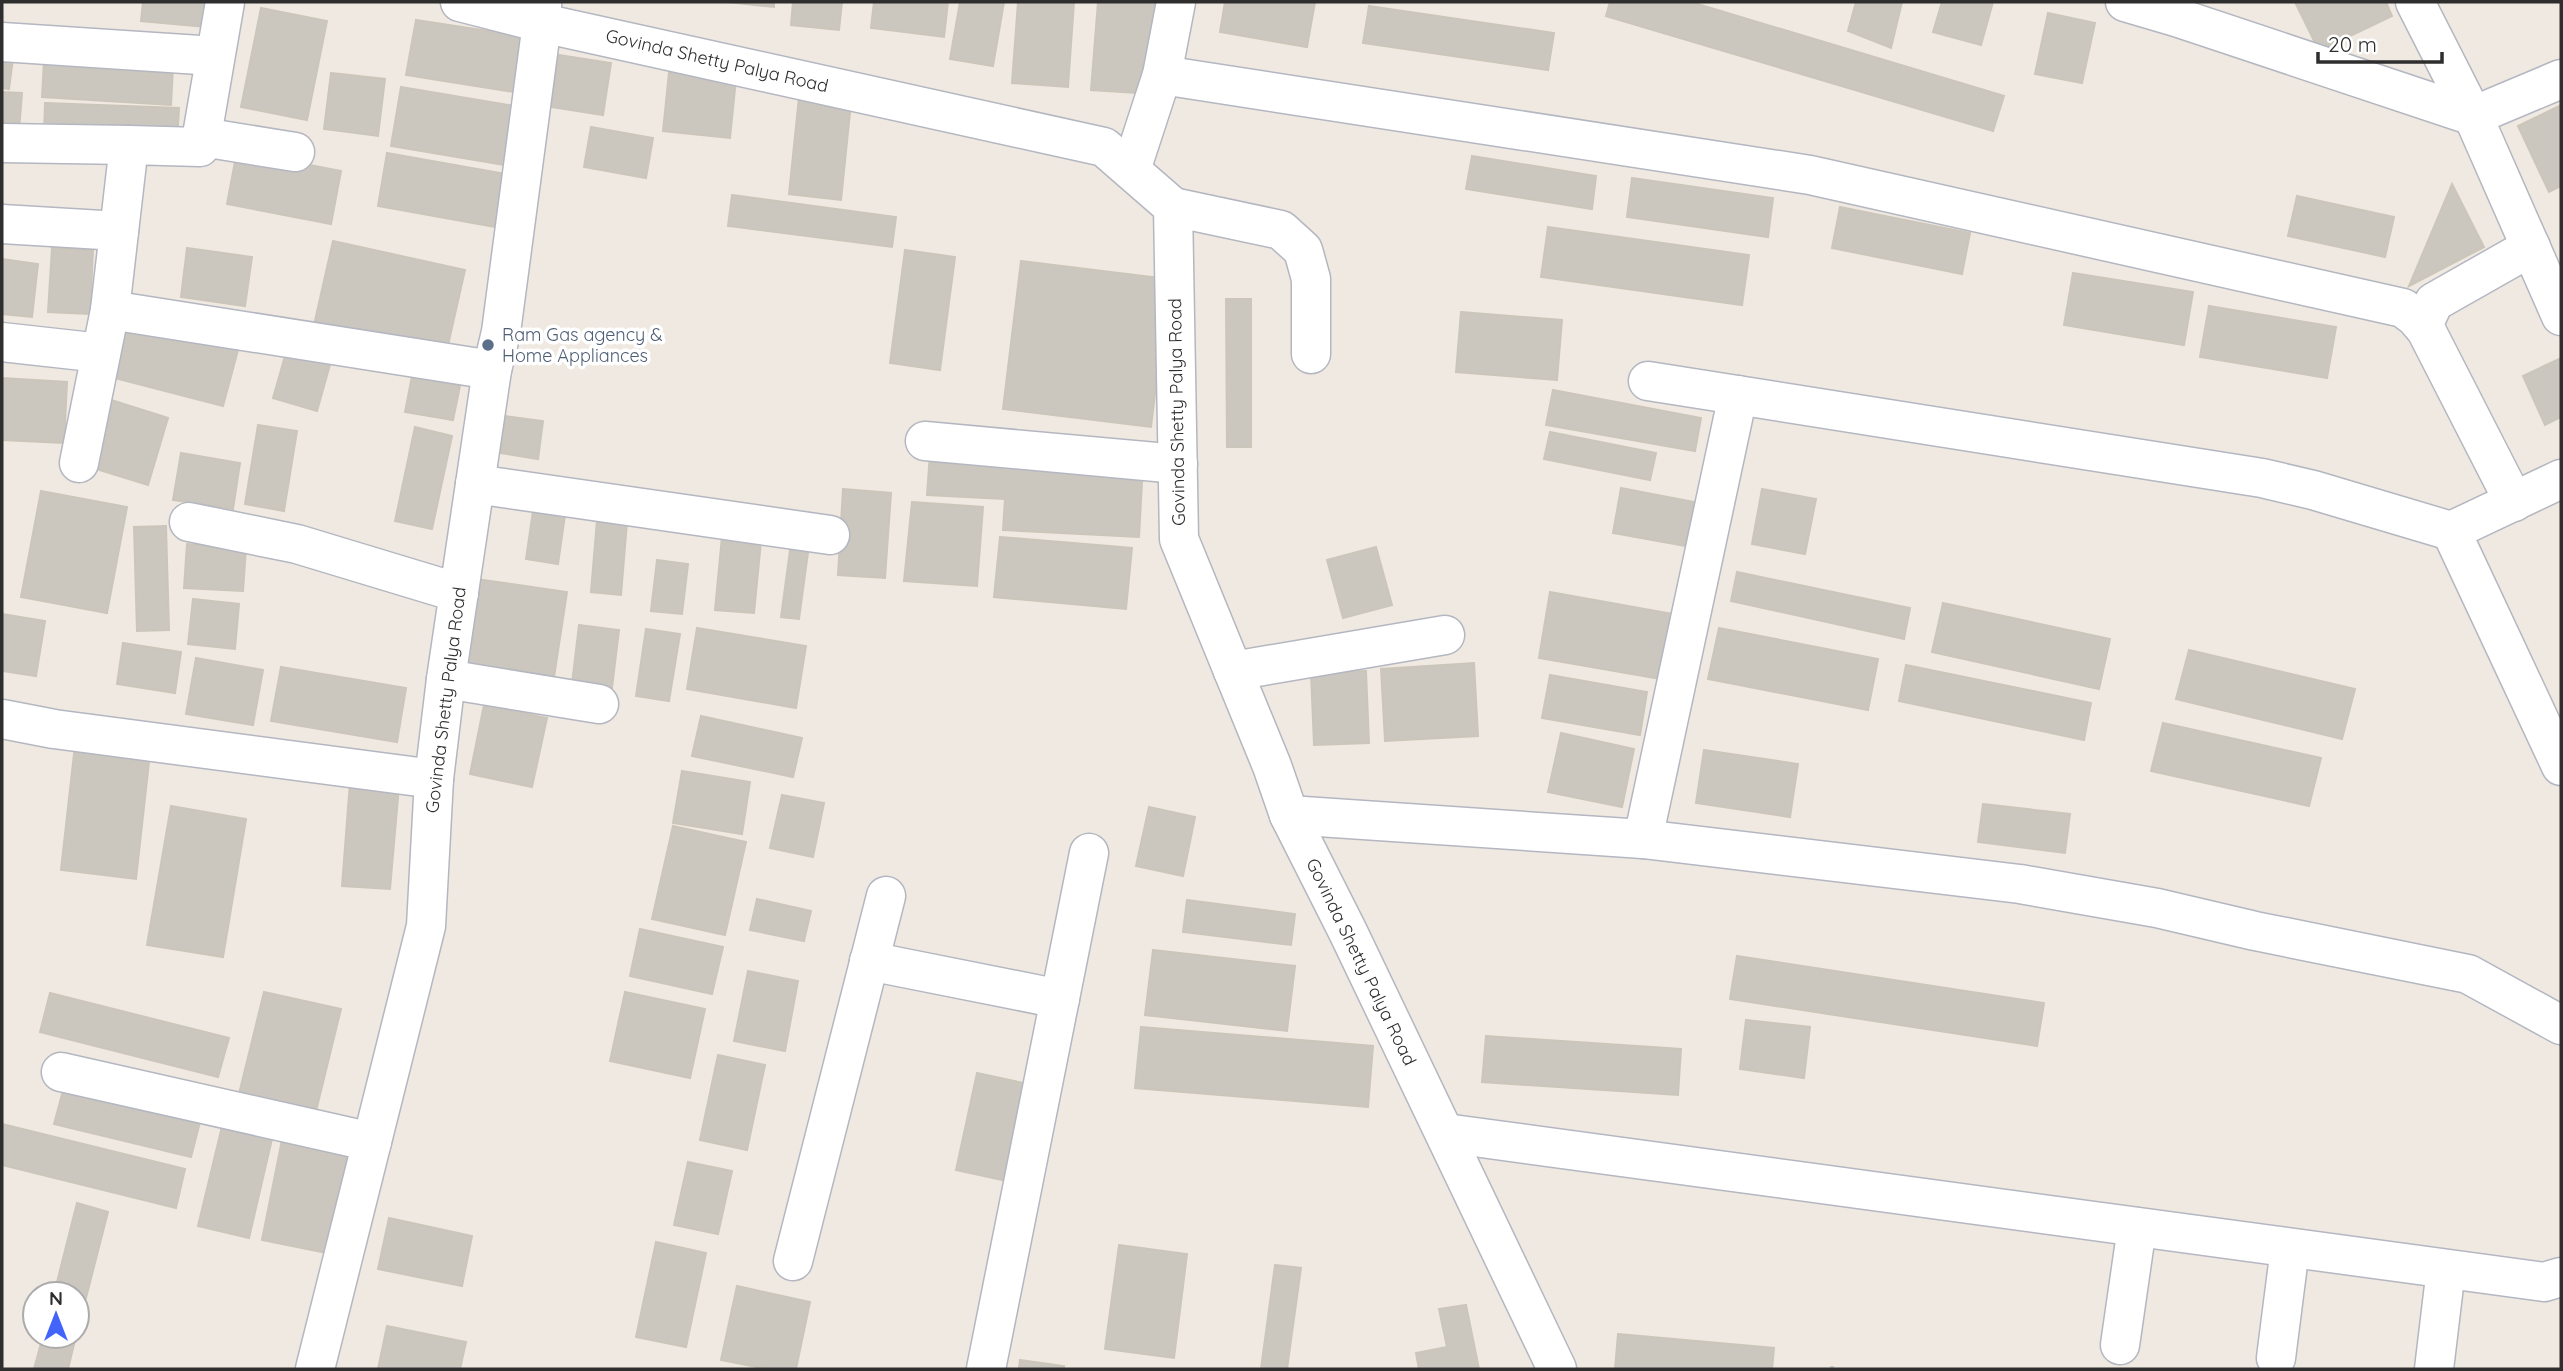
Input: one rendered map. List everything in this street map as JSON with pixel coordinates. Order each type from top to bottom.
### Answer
[{"type":"street","points":[[2,143],[200,147],[225,2]]},
{"type":"street","points":[[460,2],[542,12]]},
{"type":"street","points":[[1130,170],[1162,75],[1176,2]]},
{"type":"street","points":[[2125,2],[2173,9],[2473,116],[2561,79]]},
{"type":"street","points":[[2415,2],[2473,116],[2561,316]]},
{"type":"street","name":"Govinda Shetty Palya Road","points":[[315,1369],[426,926],[434,779],[446,679],[492,370],[501,332],[542,12],[1104,147],[1173,207],[1179,540],[1272,766],[1289,815],[1557,1369]]},
{"type":"street","points":[[2,43],[215,57]]},
{"type":"street","points":[[1162,75],[1810,176],[2403,308],[2426,330],[2514,502]]},
{"type":"street","points":[[202,137],[295,152]]},
{"type":"street","points":[[79,463],[110,310],[129,145]]},
{"type":"street","points":[[1173,207],[1281,230],[1303,250],[1311,279],[1311,354]]},
{"type":"street","points":[[2,224],[119,231]]},
{"type":"street","points":[[2427,317],[2434,302],[2531,247]]},
{"type":"street","points":[[110,310],[492,370]]},
{"type":"street","points":[[2,342],[101,353]]},
{"type":"street","points":[[1648,381],[2262,478],[2325,493],[2451,531],[2561,479]]},
{"type":"street","points":[[1643,839],[1738,395]]},
{"type":"street","points":[[925,441],[1178,464]]},
{"type":"street","points":[[475,484],[830,535]]},
{"type":"street","points":[[189,522],[298,544],[459,593]]},
{"type":"street","points":[[2451,531],[2561,766]]},
{"type":"street","points":[[1233,671],[1445,635]]},
{"type":"street","points":[[446,679],[598,704]]},
{"type":"street","points":[[2,719],[54,729],[434,779]]},
{"type":"street","points":[[1289,815],[1643,839],[2020,884],[2157,908],[2255,931],[2468,974],[2561,1025]]},
{"type":"street","points":[[986,1369],[1089,853]]},
{"type":"street","points":[[793,1261],[886,896]]},
{"type":"street","points":[[869,961],[1060,999]]},
{"type":"street","points":[[61,1072],[372,1142]]},
{"type":"street","points":[[1444,1133],[2544,1282],[2561,1277]]},
{"type":"street","points":[[2120,1345],[2137,1227]]},
{"type":"street","points":[[2276,1358],[2290,1248]]},
{"type":"street","points":[[2434,1369],[2446,1269]]},
{"type":"building","points":[[143,2],[209,2],[206,27],[141,21]]},
{"type":"building","points":[[727,2],[774,2],[774,7]]},
{"type":"building","points":[[793,2],[842,2],[839,30],[791,25]]},
{"type":"building","points":[[874,2],[948,2],[944,37],[871,28]]},
{"type":"building","points":[[960,2],[1004,2],[993,66],[950,59]]},
{"type":"building","points":[[1018,2],[1074,2],[1068,87],[1012,83]]},
{"type":"building","points":[[1098,2],[1160,2],[1153,94],[1091,90]]},
{"type":"building","points":[[1225,2],[1315,2],[1307,47],[1220,32]]},
{"type":"building","points":[[1610,2],[1691,2],[2004,96],[1993,131],[1606,16]]},
{"type":"building","points":[[1856,2],[1902,2],[1891,48],[1848,31]]},
{"type":"building","points":[[1942,2],[1993,2],[1981,45],[1933,32]]},
{"type":"building","points":[[2295,2],[2386,2],[2392,16],[2319,51]]},
{"type":"building","points":[[1369,6],[1554,33],[1548,70],[1363,43]]},
{"type":"building","points":[[261,8],[327,21],[307,120],[241,107]]},
{"type":"building","points":[[2048,13],[2095,23],[2082,83],[2035,74]]},
{"type":"building","points":[[416,20],[528,37],[520,93],[406,75]]},
{"type":"building","points":[[559,55],[611,63],[603,115],[551,107]]},
{"type":"building","points":[[2,56],[13,58],[9,89],[2,88]]},
{"type":"building","points":[[44,60],[173,67],[171,105],[42,97]]},
{"type":"building","points":[[669,72],[736,79],[730,138],[663,131]]},
{"type":"building","points":[[331,73],[385,79],[378,136],[324,129]]},
{"type":"building","points":[[401,87],[515,106],[505,165],[391,146]]},
{"type":"building","points":[[2,92],[22,93],[19,131],[2,130]]},
{"type":"building","points":[[799,97],[851,103],[841,200],[789,194]]},
{"type":"building","points":[[45,103],[179,108],[177,142],[44,134]]},
{"type":"building","points":[[2561,105],[2561,186],[2549,192],[2518,126]]},
{"type":"building","points":[[591,127],[653,138],[646,178],[584,167]]},
{"type":"building","points":[[237,151],[341,171],[331,224],[227,204]]},
{"type":"building","points":[[387,153],[511,175],[501,228],[378,206]]},
{"type":"building","points":[[1472,156],[1596,176],[1592,209],[1466,189]]},
{"type":"building","points":[[1632,178],[1773,198],[1768,237],[1627,217]]},
{"type":"building","points":[[2452,184],[2484,247],[2409,286]]},
{"type":"building","points":[[732,195],[896,217],[892,247],[728,226]]},
{"type":"building","points":[[2297,196],[2394,217],[2385,257],[2288,236]]},
{"type":"building","points":[[1840,207],[1970,233],[1962,274],[1832,248]]},
{"type":"building","points":[[1548,227],[1749,255],[1742,305],[1541,277]]},
{"type":"building","points":[[333,241],[465,270],[446,354],[314,325]]},
{"type":"building","points":[[52,248],[93,250],[90,314],[48,312]]},
{"type":"building","points":[[187,248],[252,257],[245,306],[181,297]]},
{"type":"building","points":[[905,250],[955,257],[940,370],[890,363]]},
{"type":"building","points":[[2,259],[38,264],[32,317],[2,314]]},
{"type":"building","points":[[1021,261],[1169,279],[1151,427],[1003,409]]},
{"type":"building","points":[[2073,273],[2193,292],[2184,345],[2064,325]]},
{"type":"building","points":[[1226,299],[1251,299],[1251,447],[1227,447]]},
{"type":"building","points":[[2209,306],[2336,327],[2327,378],[2200,357]]},
{"type":"building","points":[[1461,312],[1562,320],[1557,380],[1456,372]]},
{"type":"building","points":[[126,321],[238,350],[223,406],[111,377]]},
{"type":"building","points":[[289,342],[333,354],[317,411],[273,398]]},
{"type":"building","points":[[2561,358],[2561,417],[2545,425],[2523,376]]},
{"type":"building","points":[[412,376],[460,386],[453,420],[405,412]]},
{"type":"building","points":[[2,378],[67,382],[64,443],[2,440]]},
{"type":"building","points":[[1553,390],[1701,418],[1695,451],[1546,425]]},
{"type":"building","points":[[108,399],[168,418],[148,485],[87,466]]},
{"type":"building","points":[[505,416],[543,421],[538,459],[500,453]]},
{"type":"building","points":[[258,425],[297,431],[284,511],[245,504]]},
{"type":"building","points":[[415,427],[452,436],[432,529],[395,521]]},
{"type":"building","points":[[1550,432],[1656,453],[1650,480],[1544,459]]},
{"type":"building","points":[[181,453],[240,463],[233,509],[173,500]]},
{"type":"building","points":[[930,453],[1143,464],[1139,537],[1003,530],[1005,499],[927,495]]},
{"type":"building","points":[[1621,488],[1694,502],[1686,546],[1613,533]]},
{"type":"building","points":[[843,489],[891,493],[885,578],[838,575]]},
{"type":"building","points":[[1762,489],[1816,499],[1805,554],[1752,544]]},
{"type":"building","points":[[41,491],[127,507],[107,613],[21,597]]},
{"type":"building","points":[[912,502],[983,507],[977,586],[904,581]]},
{"type":"building","points":[[533,511],[565,515],[558,564],[526,559]]},
{"type":"building","points":[[597,520],[627,522],[621,595],[591,592]]},
{"type":"building","points":[[166,526],[169,630],[137,631],[134,527]]},
{"type":"building","points":[[723,526],[762,531],[754,613],[715,610]]},
{"type":"building","points":[[1000,537],[1132,548],[1126,609],[994,597]]},
{"type":"building","points":[[791,543],[809,545],[799,619],[781,617]]},
{"type":"building","points":[[187,544],[246,548],[243,591],[184,588]]},
{"type":"building","points":[[1376,547],[1392,605],[1343,618],[1327,560]]},
{"type":"building","points":[[657,560],[688,564],[682,614],[651,611]]},
{"type":"building","points":[[1737,572],[1910,608],[1904,639],[1731,601]]},
{"type":"building","points":[[476,579],[567,592],[552,690],[460,676]]},
{"type":"building","points":[[1550,592],[1673,614],[1661,679],[1539,658]]},
{"type":"building","points":[[193,599],[239,604],[235,649],[188,644]]},
{"type":"building","points":[[1943,603],[2110,639],[2099,689],[1932,652]]},
{"type":"building","points":[[2,614],[45,621],[36,676],[2,671]]},
{"type":"building","points":[[579,625],[619,630],[611,696],[571,692]]},
{"type":"building","points":[[697,628],[806,646],[796,708],[687,689]]},
{"type":"building","points":[[1719,628],[1878,659],[1868,710],[1708,679]]},
{"type":"building","points":[[646,629],[680,634],[669,701],[636,696]]},
{"type":"building","points":[[123,643],[181,652],[175,693],[117,684]]},
{"type":"building","points":[[2189,650],[2355,689],[2342,739],[2176,699]]},
{"type":"building","points":[[196,658],[263,670],[253,725],[186,714]]},
{"type":"building","points":[[1474,663],[1478,736],[1385,741],[1381,669]]},
{"type":"building","points":[[1906,665],[2091,703],[2084,740],[1899,701]]},
{"type":"building","points":[[281,667],[406,688],[397,742],[271,721]]},
{"type":"building","points":[[1366,671],[1369,743],[1314,745],[1311,673]]},
{"type":"building","points":[[1550,675],[1647,692],[1640,735],[1542,718]]},
{"type":"building","points":[[484,705],[547,718],[532,787],[470,774]]},
{"type":"building","points":[[701,716],[802,738],[793,777],[692,756]]},
{"type":"building","points":[[2163,723],[2321,758],[2309,806],[2151,771]]},
{"type":"building","points":[[1561,733],[1634,749],[1622,807],[1548,792]]},
{"type":"building","points":[[75,745],[150,753],[136,879],[61,870]]},
{"type":"building","points":[[1704,750],[1798,764],[1790,817],[1696,803]]},
{"type":"building","points":[[682,771],[750,782],[742,834],[673,823]]},
{"type":"building","points":[[350,782],[399,786],[390,889],[342,886]]},
{"type":"building","points":[[782,795],[824,803],[813,857],[770,848]]},
{"type":"building","points":[[1983,804],[2070,814],[2065,853],[1978,842]]},
{"type":"building","points":[[171,806],[246,819],[223,957],[147,945]]},
{"type":"building","points":[[1149,807],[1195,817],[1183,876],[1136,866]]},
{"type":"building","points":[[673,826],[746,842],[725,935],[652,919]]},
{"type":"building","points":[[757,899],[811,911],[804,941],[750,930]]},
{"type":"building","points":[[1187,900],[1295,914],[1291,945],[1183,932]]},
{"type":"building","points":[[640,929],[723,947],[712,994],[630,976]]},
{"type":"building","points":[[1153,950],[1295,966],[1287,1031],[1145,1015]]},
{"type":"building","points":[[1737,956],[2044,1003],[2037,1046],[1730,999]]},
{"type":"building","points":[[748,971],[798,981],[785,1051],[734,1041]]},
{"type":"building","points":[[264,992],[341,1009],[316,1111],[239,1094]]},
{"type":"building","points":[[625,992],[705,1009],[690,1078],[610,1061]]},
{"type":"building","points":[[50,993],[229,1038],[218,1077],[40,1032]]},
{"type":"building","points":[[1746,1020],[1810,1027],[1804,1078],[1740,1069]]},
{"type":"building","points":[[1141,1027],[1373,1046],[1368,1107],[1135,1088]]},
{"type":"building","points":[[1486,1036],[1681,1049],[1678,1095],[1482,1082]]},
{"type":"building","points":[[718,1055],[765,1065],[747,1150],[700,1140]]},
{"type":"building","points":[[977,1073],[1028,1084],[1007,1181],[956,1170]]},
{"type":"building","points":[[64,1087],[200,1122],[191,1157],[54,1124]]},
{"type":"building","points":[[225,1114],[275,1126],[249,1238],[198,1226]]},
{"type":"building","points":[[2,1124],[185,1169],[176,1208],[2,1165]]},
{"type":"building","points":[[283,1135],[349,1148],[327,1253],[262,1240]]},
{"type":"building","points":[[688,1162],[732,1171],[718,1234],[674,1225]]},
{"type":"building","points":[[77,1203],[108,1212],[91,1280],[58,1280]]},
{"type":"building","points":[[389,1218],[472,1236],[462,1286],[378,1269]]},
{"type":"building","points":[[656,1242],[706,1253],[686,1347],[636,1337]]},
{"type":"building","points":[[1119,1245],[1187,1254],[1174,1358],[1105,1349]]},
{"type":"building","points":[[1275,1265],[1301,1268],[1287,1369],[1261,1369]]},
{"type":"building","points":[[737,1286],[810,1302],[796,1369],[766,1369],[721,1360]]},
{"type":"building","points":[[1466,1305],[1479,1369],[1419,1369],[1416,1353],[1447,1347],[1439,1309]]},
{"type":"building","points":[[387,1326],[466,1342],[460,1369],[378,1369]]},
{"type":"building","points":[[1618,1334],[1774,1348],[1772,1369],[1615,1369]]},
{"type":"building","points":[[39,1350],[73,1350],[68,1369],[34,1369]]},
{"type":"building","points":[[1020,1360],[1064,1366],[1064,1369],[1019,1369]]},
{"type":"place","name":"Ram Gas agency & Home Appliances","points":[[488,345]]}]
